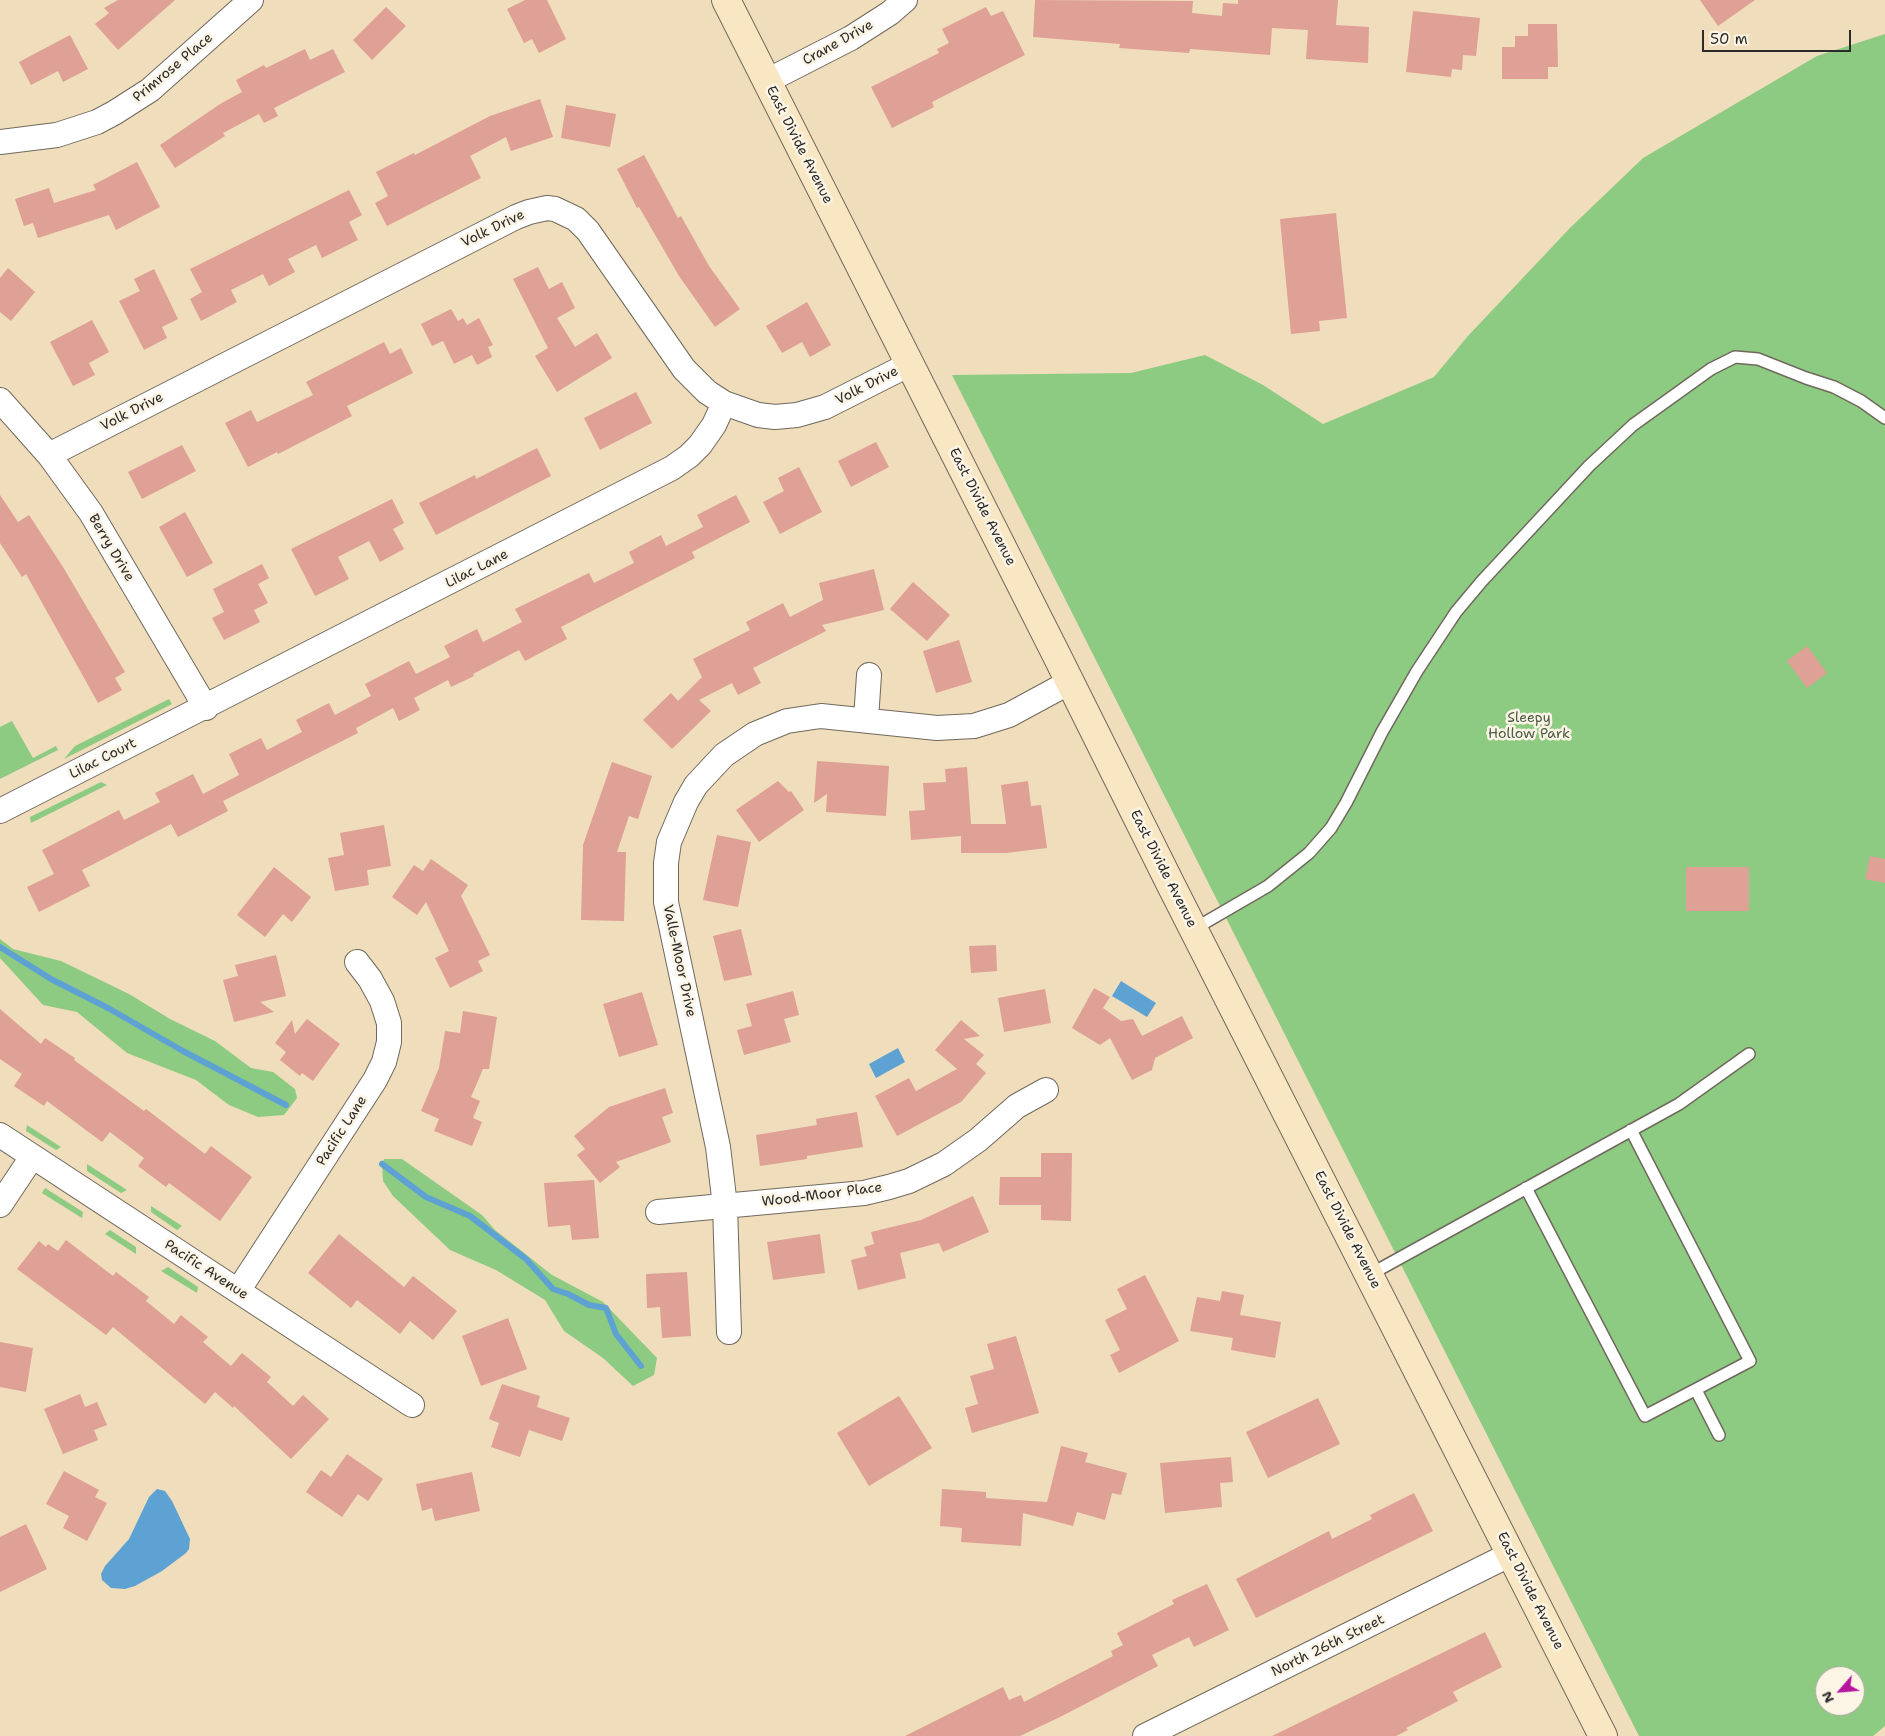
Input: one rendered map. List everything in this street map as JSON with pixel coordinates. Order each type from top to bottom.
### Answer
[{"type":"street","name":"Primrose Place","points":[[0,142],[57,135],[97,122],[114,113],[150,90],[251,0]]},
{"type":"street","name":"East Divide Avenue","points":[[726,0],[1193,929],[1603,1736]]},
{"type":"street","name":"Crane Drive","points":[[767,81],[851,38],[890,13],[905,0]]},
{"type":"street","name":"Volk Drive","points":[[49,455],[516,217],[547,208],[569,215],[588,231],[684,369],[707,392],[724,403],[758,415],[797,415],[825,407],[910,364]]},
{"type":"street","name":"Berry Drive","points":[[0,400],[49,455],[95,520],[206,708]]},
{"type":"street","name":"Lilac Lane","points":[[206,708],[672,468],[689,456],[700,445],[714,424],[724,403]]},
{"type":"street","points":[[866,720],[869,675]]},
{"type":"street","name":"Valle-Moor Drive","points":[[729,1332],[725,1206],[713,1117],[666,902],[666,863],[669,842],[682,808],[708,770],[738,744],[771,726],[804,717],[820,716],[937,728],[974,726],[1009,715],[1070,682]]},
{"type":"street","name":"Lilac Court","points":[[0,811],[206,708]]},
{"type":"street","name":"Pacific Lane","points":[[238,1291],[375,1080],[384,1062],[390,1042],[389,1023],[382,1001],[370,979],[356,962]]},
{"type":"street","name":"Wood-Moor Place","points":[[658,1212],[864,1193],[909,1181],[944,1164],[978,1140],[1017,1106],[1046,1090]]},
{"type":"street","name":"Pacific Avenue","points":[[0,1135],[412,1405]]},
{"type":"street","points":[[0,1205],[32,1157]]},
{"type":"street","name":"North 26th Street","points":[[1145,1736],[1177,1729],[1511,1554]]},
{"type":"lane","points":[[1193,929],[1268,886],[1308,853],[1331,828],[1417,671],[1456,612],[1589,466],[1633,425],[1711,369],[1735,357],[1758,359],[1834,387],[1861,400],[1885,418]]},
{"type":"lane","points":[[1369,1274],[1679,1104],[1749,1054]]},
{"type":"lane","points":[[1526,1188],[1645,1416],[1750,1361],[1631,1130]]},
{"type":"lane","points":[[1696,1390],[1719,1435]]},
{"type":"green space","name":"Sleepy Hollow Park","points":[[1885,34],[1885,1726],[1873,1736],[1639,1736],[952,375],[1131,373],[1205,355],[1263,385],[1323,424],[1434,377],[1467,337],[1570,228],[1643,158],[1817,56]]},
{"type":"green space","points":[[169,699],[172,704],[64,759],[75,746]]},
{"type":"green space","points":[[12,721],[33,758],[56,746],[58,750],[0,779],[0,727]]},
{"type":"green space","points":[[101,782],[107,785],[31,823],[30,817]]},
{"type":"green space","points":[[0,939],[13,949],[61,961],[129,994],[170,1019],[215,1041],[251,1068],[273,1072],[295,1089],[297,1098],[284,1115],[258,1117],[229,1105],[196,1080],[127,1053],[77,1012],[43,1005],[0,958]]},
{"type":"green space","points":[[27,1125],[61,1147],[56,1150],[26,1131]]},
{"type":"green space","points":[[384,1159],[402,1159],[482,1215],[495,1230],[552,1275],[603,1302],[657,1358],[654,1375],[633,1386],[603,1358],[564,1331],[545,1300],[496,1270],[450,1250],[393,1196],[383,1181],[382,1164]]},
{"type":"green space","points":[[87,1164],[127,1190],[121,1193],[87,1171]]},
{"type":"green space","points":[[45,1188],[83,1212],[82,1218],[42,1193]]},
{"type":"green space","points":[[151,1206],[182,1226],[177,1230],[151,1212]]},
{"type":"green space","points":[[110,1230],[136,1247],[136,1254],[105,1234]]},
{"type":"green space","points":[[168,1267],[198,1287],[197,1293],[161,1271]]},
{"type":"water","points":[[1121,981],[1156,1003],[1147,1017],[1112,996]]},
{"type":"water","points":[[898,1048],[905,1062],[876,1078],[869,1064]]},
{"type":"water","points":[[157,1489],[165,1491],[172,1501],[190,1539],[189,1549],[162,1571],[135,1586],[125,1589],[111,1588],[102,1580],[101,1574],[105,1566],[129,1539],[149,1497]]},
{"type":"building","points":[[118,0],[175,0],[118,50],[95,24],[109,13],[104,8]]},
{"type":"building","points":[[525,0],[547,0],[566,39],[539,53],[532,39],[524,43],[507,9]]},
{"type":"building","points":[[1035,0],[1193,1],[1192,13],[1222,16],[1223,3],[1238,4],[1238,0],[1338,0],[1336,25],[1369,27],[1368,63],[1306,59],[1308,30],[1272,28],[1270,55],[1190,49],[1189,53],[1119,48],[1120,44],[1033,37]]},
{"type":"building","points":[[1700,0],[1755,0],[1718,26]]},
{"type":"building","points":[[386,7],[406,26],[372,60],[353,40]]},
{"type":"building","points":[[986,7],[991,16],[1003,11],[1025,55],[932,102],[934,107],[892,128],[871,87],[939,53],[937,49],[949,43],[942,29]]},
{"type":"building","points":[[1413,11],[1480,18],[1476,56],[1463,55],[1462,70],[1452,69],[1451,77],[1406,72]]},
{"type":"building","points":[[1528,24],[1557,24],[1558,67],[1548,67],[1548,79],[1502,79],[1502,47],[1515,47],[1515,36],[1528,36]]},
{"type":"building","points":[[70,35],[88,69],[63,82],[58,71],[31,85],[19,62]]},
{"type":"building","points":[[305,49],[310,60],[333,49],[345,72],[274,108],[278,116],[264,123],[259,114],[223,133],[225,136],[175,168],[160,145],[220,104],[242,92],[236,80],[264,65],[266,68]]},
{"type":"building","points":[[540,99],[553,137],[511,151],[506,137],[470,156],[481,178],[387,226],[375,203],[388,196],[376,172],[414,153],[415,155],[490,116]]},
{"type":"building","points":[[566,105],[616,114],[610,147],[561,138]]},
{"type":"building","points":[[644,155],[678,218],[681,216],[709,266],[740,309],[715,327],[679,276],[639,207],[637,208],[617,169]]},
{"type":"building","points":[[137,162],[160,207],[116,230],[109,215],[38,238],[33,223],[24,226],[15,199],[49,188],[54,203],[96,190],[93,185]]},
{"type":"building","points":[[349,190],[362,215],[349,222],[358,240],[322,258],[316,245],[288,259],[295,272],[269,286],[263,274],[231,290],[237,302],[201,321],[190,299],[202,292],[190,269]]},
{"type":"building","points":[[1336,213],[1347,318],[1319,321],[1320,331],[1291,334],[1280,219]]},
{"type":"building","points":[[538,267],[549,289],[562,282],[575,308],[557,318],[575,347],[597,333],[612,358],[557,392],[535,356],[548,348],[513,279]]},
{"type":"building","points":[[8,268],[35,292],[11,321],[0,312],[0,278]]},
{"type":"building","points":[[154,269],[178,319],[162,327],[167,338],[144,350],[119,301],[140,291],[134,279]]},
{"type":"building","points":[[807,302],[831,345],[810,357],[802,342],[782,353],[766,326]]},
{"type":"building","points":[[451,309],[458,321],[463,318],[467,325],[479,318],[493,345],[488,347],[492,357],[477,365],[472,355],[454,364],[443,341],[432,346],[421,324]]},
{"type":"building","points":[[92,320],[109,352],[89,363],[95,375],[73,386],[50,342]]},
{"type":"building","points":[[384,342],[390,354],[401,348],[413,373],[347,406],[352,416],[278,454],[277,452],[248,467],[225,423],[251,410],[257,422],[313,395],[306,382]]},
{"type":"building","points":[[636,392],[652,423],[600,450],[584,418]]},
{"type":"building","points":[[876,442],[889,467],[851,487],[838,461]]},
{"type":"building","points":[[182,445],[196,471],[142,499],[128,472]]},
{"type":"building","points":[[537,448],[551,476],[436,535],[419,503],[475,475],[476,479]]},
{"type":"building","points":[[799,467],[822,512],[780,534],[763,502],[784,491],[778,478]]},
{"type":"building","points":[[0,495],[18,522],[29,515],[63,567],[125,672],[115,678],[122,690],[98,703],[26,574],[22,577],[0,543]]},
{"type":"building","points":[[736,495],[750,522],[692,552],[695,558],[561,627],[567,639],[525,661],[519,650],[451,687],[448,680],[414,698],[420,710],[399,721],[393,708],[356,728],[358,733],[223,801],[228,811],[178,837],[171,824],[82,870],[90,886],[39,912],[27,887],[54,874],[42,850],[119,810],[124,820],[160,802],[155,793],[193,774],[203,794],[239,775],[229,754],[261,738],[267,750],[302,732],[296,720],[329,703],[335,715],[371,696],[365,684],[409,661],[416,674],[450,657],[444,646],[477,629],[483,642],[522,622],[515,609],[589,573],[594,583],[634,563],[629,552],[661,535],[666,546],[703,527],[697,515]]},
{"type":"building","points":[[392,499],[404,523],[393,529],[404,549],[380,562],[369,541],[338,557],[349,579],[315,596],[291,549]]},
{"type":"building","points":[[185,512],[213,563],[187,577],[159,527]]},
{"type":"building","points":[[262,564],[269,578],[258,584],[268,603],[254,610],[260,622],[224,640],[212,618],[224,612],[213,589]]},
{"type":"building","points":[[874,569],[884,610],[822,625],[826,631],[753,668],[761,683],[738,695],[732,683],[699,700],[711,711],[672,749],[643,720],[671,693],[678,701],[702,677],[693,659],[750,630],[746,622],[783,603],[790,617],[823,600],[819,583]]},
{"type":"building","points":[[913,582],[950,615],[927,641],[890,609]]},
{"type":"building","points":[[959,640],[972,682],[936,693],[923,651]]},
{"type":"building","points":[[1807,646],[1827,673],[1807,688],[1787,661]]},
{"type":"building","points":[[817,761],[889,766],[886,816],[826,812],[827,794],[814,803]]},
{"type":"building","points":[[612,762],[652,776],[638,819],[629,816],[617,852],[626,852],[624,921],[581,920],[583,845]]},
{"type":"building","points":[[967,767],[971,824],[1006,824],[1001,785],[1028,781],[1031,806],[1041,805],[1047,848],[1006,853],[961,853],[961,836],[911,840],[909,811],[925,810],[923,783],[946,782],[945,769]]},
{"type":"building","points":[[778,781],[789,792],[791,791],[804,810],[759,842],[736,810]]},
{"type":"building","points":[[384,825],[391,866],[367,870],[369,885],[335,891],[328,858],[344,855],[340,833]]},
{"type":"building","points":[[717,835],[751,842],[738,907],[703,900]]},
{"type":"building","points":[[1870,856],[1885,859],[1885,883],[1865,879]]},
{"type":"building","points":[[431,859],[468,885],[461,896],[490,955],[478,961],[483,971],[450,988],[435,958],[449,951],[426,902],[417,915],[392,897],[414,865],[423,871]]},
{"type":"building","points":[[274,867],[311,897],[292,922],[283,914],[265,937],[237,915]]},
{"type":"building","points":[[1686,867],[1749,867],[1749,911],[1686,911]]},
{"type":"building","points":[[741,929],[752,975],[724,981],[713,936]]},
{"type":"building","points":[[996,945],[997,971],[971,973],[969,946]]},
{"type":"building","points":[[276,955],[286,996],[260,1002],[274,1012],[234,1022],[223,980],[238,976],[235,965]]},
{"type":"building","points":[[1094,988],[1110,997],[1103,1008],[1121,1021],[1133,1019],[1142,1036],[1182,1016],[1193,1038],[1155,1058],[1152,1070],[1132,1080],[1110,1038],[1100,1045],[1072,1028]]},
{"type":"building","points":[[1045,989],[1051,1023],[1004,1032],[998,998]]},
{"type":"building","points":[[793,991],[799,1015],[784,1019],[791,1042],[744,1055],[737,1030],[752,1026],[746,1004]]},
{"type":"building","points":[[642,992],[658,1045],[619,1057],[603,1004]]},
{"type":"building","points":[[0,1009],[41,1044],[45,1038],[75,1058],[74,1060],[144,1111],[146,1109],[205,1154],[211,1146],[252,1177],[220,1221],[169,1183],[166,1187],[138,1166],[144,1158],[110,1132],[102,1142],[47,1101],[44,1106],[14,1086],[22,1074],[0,1059]]},
{"type":"building","points":[[463,1011],[497,1017],[489,1069],[483,1069],[471,1097],[480,1101],[473,1118],[482,1122],[472,1146],[434,1131],[439,1119],[421,1111],[439,1068],[445,1031],[460,1033]]},
{"type":"building","points":[[307,1019],[340,1044],[313,1081],[302,1073],[300,1076],[280,1060],[286,1052],[275,1043],[292,1020],[295,1034]]},
{"type":"building","points":[[961,1020],[980,1036],[964,1039],[984,1055],[976,1064],[986,1073],[961,1102],[897,1136],[875,1096],[909,1078],[916,1091],[957,1069],[935,1050]]},
{"type":"building","points":[[665,1088],[673,1113],[662,1117],[671,1142],[616,1162],[620,1167],[600,1183],[577,1155],[585,1149],[574,1136],[609,1107]]},
{"type":"building","points":[[857,1112],[863,1147],[807,1156],[807,1159],[760,1166],[756,1135],[817,1125],[816,1119]]},
{"type":"building","points":[[1041,1153],[1072,1153],[1071,1221],[1041,1220],[1041,1205],[999,1205],[1000,1177],[1041,1177]]},
{"type":"building","points":[[594,1180],[599,1238],[572,1240],[570,1225],[548,1227],[544,1183]]},
{"type":"building","points":[[973,1196],[989,1232],[943,1252],[939,1243],[900,1253],[906,1278],[858,1290],[851,1260],[867,1256],[864,1247],[874,1244],[871,1232],[921,1220]]},
{"type":"building","points":[[339,1234],[404,1287],[413,1276],[457,1311],[433,1340],[410,1321],[400,1334],[357,1300],[351,1308],[308,1273]]},
{"type":"building","points":[[820,1234],[825,1273],[773,1280],[767,1242]]},
{"type":"building","points":[[66,1240],[113,1276],[116,1272],[149,1297],[146,1301],[174,1324],[181,1315],[208,1337],[203,1342],[231,1366],[242,1353],[271,1377],[267,1382],[293,1406],[303,1395],[329,1419],[291,1459],[234,1406],[233,1408],[215,1392],[205,1404],[113,1327],[106,1335],[17,1269],[39,1241],[46,1247],[48,1244],[58,1251]]},
{"type":"building","points":[[687,1272],[691,1336],[662,1338],[660,1307],[647,1308],[646,1274]]},
{"type":"building","points":[[1145,1275],[1179,1341],[1119,1373],[1110,1355],[1120,1350],[1105,1320],[1127,1309],[1117,1289]]},
{"type":"building","points":[[1222,1291],[1244,1295],[1240,1315],[1281,1322],[1275,1358],[1231,1350],[1233,1338],[1190,1331],[1197,1297],[1220,1301]]},
{"type":"building","points":[[508,1318],[527,1369],[481,1386],[462,1336]]},
{"type":"building","points":[[1016,1336],[1039,1413],[972,1433],[965,1408],[978,1404],[970,1376],[994,1369],[987,1344]]},
{"type":"building","points":[[0,1342],[33,1348],[26,1392],[0,1387]]},
{"type":"building","points":[[502,1384],[540,1396],[537,1407],[570,1418],[562,1441],[529,1430],[520,1457],[491,1447],[499,1423],[489,1419]]},
{"type":"building","points":[[80,1394],[85,1407],[97,1402],[107,1425],[94,1430],[98,1440],[63,1454],[44,1409]]},
{"type":"building","points":[[899,1396],[932,1448],[869,1486],[837,1433]]},
{"type":"building","points":[[1318,1398],[1340,1444],[1268,1478],[1246,1432]]},
{"type":"building","points":[[1061,1446],[1088,1453],[1085,1462],[1127,1473],[1121,1495],[1112,1493],[1105,1520],[1077,1512],[1073,1526],[1023,1513],[1021,1546],[961,1542],[962,1528],[940,1526],[942,1489],[986,1492],[986,1498],[1047,1502]]},
{"type":"building","points":[[347,1454],[383,1479],[368,1501],[358,1494],[342,1517],[306,1492],[321,1470],[331,1477]]},
{"type":"building","points":[[1231,1457],[1233,1482],[1220,1483],[1222,1507],[1165,1513],[1160,1463]]},
{"type":"building","points":[[64,1471],[99,1490],[95,1497],[107,1503],[87,1541],[63,1528],[69,1516],[46,1504]]},
{"type":"building","points":[[472,1472],[480,1511],[435,1521],[432,1508],[422,1511],[416,1484]]},
{"type":"building","points":[[1414,1493],[1433,1531],[1256,1618],[1236,1579],[1329,1531],[1332,1539],[1372,1519],[1370,1515]]},
{"type":"building","points":[[26,1524],[47,1569],[0,1592],[0,1537]]},
{"type":"building","points":[[1207,1584],[1229,1630],[1194,1647],[1189,1637],[1152,1655],[1158,1666],[1062,1716],[1020,1736],[905,1736],[1003,1687],[1009,1700],[1021,1695],[1024,1702],[1113,1656],[1111,1651],[1123,1645],[1117,1633],[1174,1604],[1172,1600]]},
{"type":"building","points":[[1485,1632],[1502,1667],[1453,1692],[1458,1701],[1406,1728],[1408,1730],[1396,1736],[1272,1736]]},
{"type":"waterway","points":[[0,947],[51,979],[286,1105]]},
{"type":"waterway","points":[[382,1164],[426,1197],[470,1216],[526,1259],[553,1289],[568,1294],[589,1305],[606,1308],[616,1334],[641,1366]]}]
